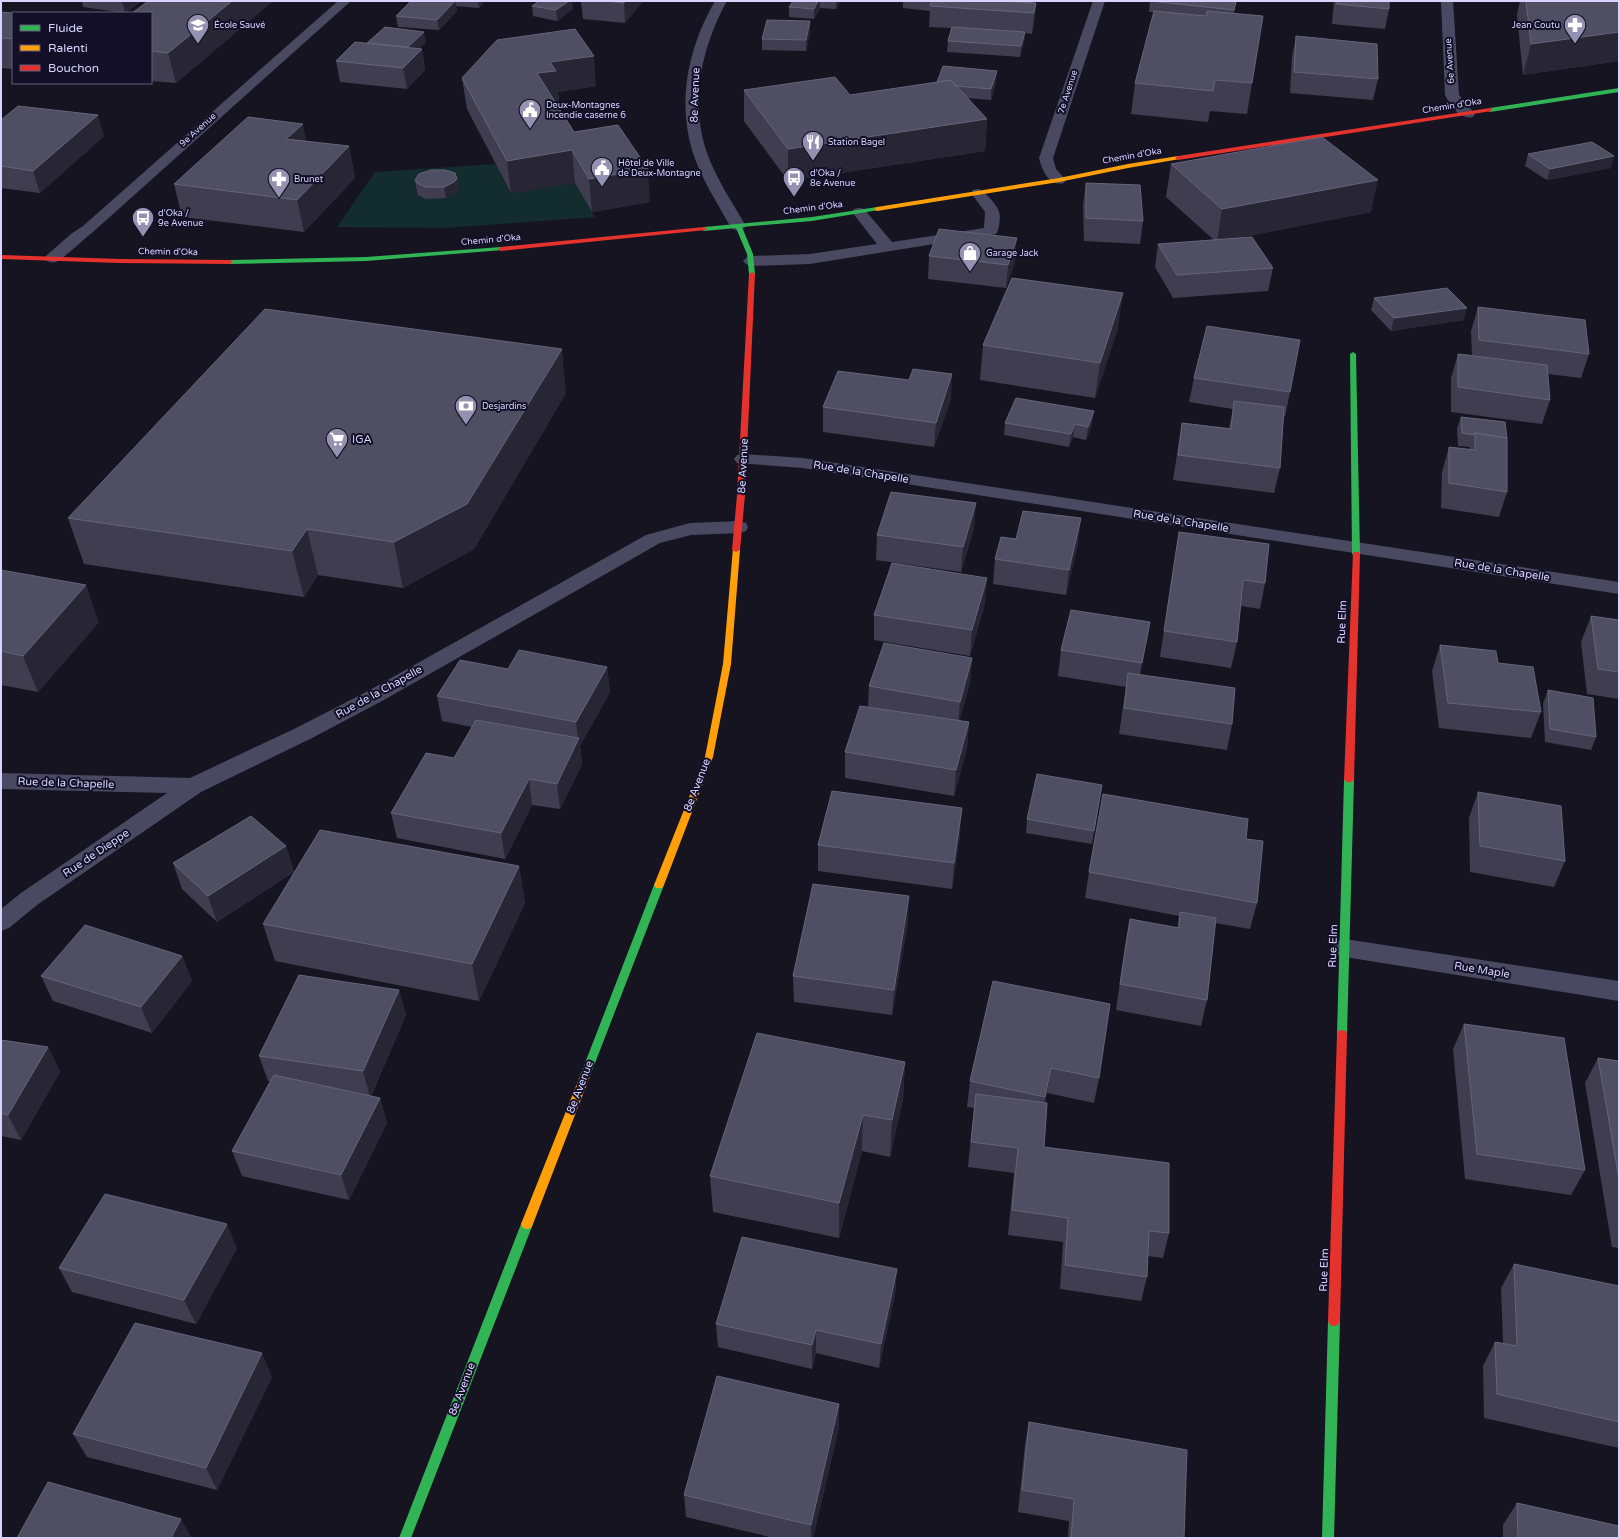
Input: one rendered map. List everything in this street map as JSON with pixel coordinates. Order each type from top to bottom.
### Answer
[{"type":"street","name":"9e Avenue","points":[[52,258],[76,237],[88,229],[345,1]]},
{"type":"street","name":"8e Avenue","points":[[404,1538],[709,757],[727,664],[739,527],[752,284],[751,261],[747,246],[738,226],[705,165],[695,134],[694,82],[700,46],[710,18],[721,1]]},
{"type":"street","name":"7e Avenue","points":[[1059,180],[1049,170],[1046,158],[1099,1]]},
{"type":"street","name":"6e Avenue","points":[[1447,1],[1452,95],[1455,101],[1468,114]]},
{"type":"street","name":"Chemin d'Oka","points":[[1,257],[120,261],[322,262],[508,249],[812,219],[1059,180],[1128,166],[1619,90]]},
{"type":"street","points":[[751,261],[826,258],[991,231],[992,212],[978,193]]},
{"type":"street","points":[[859,212],[888,247]]},
{"type":"street","name":"Rue Elm","points":[[1328,1538],[1356,548],[1353,354]]},
{"type":"street","name":"Rue de la Chapelle","points":[[743,459],[803,463],[1619,588]]},
{"type":"street","name":"Rue de la Chapelle","points":[[1,781],[193,786],[304,733],[375,696],[654,539],[690,529],[739,527]]},
{"type":"street","name":"Rue de Dieppe","points":[[1,922],[29,899],[193,786]]},
{"type":"street","name":"Rue Maple","points":[[1345,948],[1619,991]]},
{"type":"green space","points":[[496,164],[511,193],[575,183],[595,217],[446,228],[337,227],[375,172]]},
{"type":"building","points":[[148,1],[232,1],[168,53],[152,51],[152,12],[133,12]]},
{"type":"building","points":[[411,1],[455,1],[437,20],[396,16]]},
{"type":"building","points":[[539,1],[569,1],[556,10],[532,6]]},
{"type":"building","points":[[607,1],[625,1],[624,3]]},
{"type":"building","points":[[793,1],[818,1],[814,9],[789,7]]},
{"type":"building","points":[[932,1],[1006,1],[1036,3],[1034,13],[930,6]]},
{"type":"building","points":[[1006,1],[1030,1],[1030,3]]},
{"type":"building","points":[[1150,1],[1221,1],[1236,2],[1234,10]]},
{"type":"building","points":[[1337,1],[1389,1],[1389,9],[1336,4]]},
{"type":"building","points":[[1526,1],[1619,1],[1619,32],[1531,44]]},
{"type":"building","points":[[1154,11],[1206,16],[1207,11],[1263,16],[1252,83],[1215,80],[1213,91],[1135,83]]},
{"type":"building","points":[[1,12],[12,13],[12,39],[1,38]]},
{"type":"building","points":[[767,20],[810,21],[806,40],[762,39]]},
{"type":"building","points":[[385,27],[424,32],[408,47],[367,43]]},
{"type":"building","points":[[952,27],[1025,32],[1021,46],[948,41]]},
{"type":"building","points":[[575,29],[594,56],[550,62],[556,71],[537,73],[574,132],[618,125],[648,169],[589,179],[572,150],[507,161],[462,78],[497,40]]},
{"type":"building","points":[[1296,36],[1377,44],[1378,79],[1294,72]]},
{"type":"building","points":[[355,42],[422,49],[403,68],[336,61]]},
{"type":"building","points":[[943,66],[997,71],[991,89],[956,86],[951,80],[937,82]]},
{"type":"building","points":[[835,77],[850,95],[951,80],[987,119],[788,149],[744,90]]},
{"type":"building","points":[[18,106],[98,115],[33,171],[1,166],[1,120]]},
{"type":"building","points":[[248,117],[303,124],[286,139],[349,146],[297,200],[174,184]]},
{"type":"building","points":[[1322,137],[1378,180],[1222,209],[1171,164]]},
{"type":"building","points":[[1592,142],[1614,156],[1550,169],[1528,154]]},
{"type":"building","points":[[431,170],[445,170],[455,173],[457,179],[444,187],[425,187],[417,183],[415,180],[419,174]]},
{"type":"building","points":[[1086,183],[1140,185],[1143,221],[1086,218]]},
{"type":"building","points":[[939,229],[1017,238],[1008,265],[929,256]]},
{"type":"building","points":[[1252,237],[1273,268],[1177,275],[1158,244]]},
{"type":"building","points":[[1012,278],[1123,293],[1100,363],[983,345]]},
{"type":"building","points":[[1447,288],[1467,308],[1394,318],[1374,298]]},
{"type":"building","points":[[1478,307],[1585,320],[1589,354],[1479,340]]},
{"type":"building","points":[[265,309],[562,349],[467,504],[394,542],[307,529],[292,551],[68,518]]},
{"type":"building","points":[[1207,326],[1300,340],[1290,392],[1194,378]]},
{"type":"building","points":[[1458,354],[1547,365],[1550,400],[1458,387]]},
{"type":"building","points":[[913,369],[952,374],[936,423],[823,407],[838,371],[909,380]]},
{"type":"building","points":[[1016,398],[1094,411],[1088,427],[1075,424],[1071,434],[1005,423]]},
{"type":"building","points":[[1234,401],[1284,407],[1280,468],[1178,455],[1182,423],[1231,429]]},
{"type":"building","points":[[1461,417],[1505,422],[1507,438],[1475,433],[1474,435],[1462,433]]},
{"type":"building","points":[[1475,433],[1507,438],[1507,492],[1449,483],[1449,447],[1475,450]]},
{"type":"building","points":[[891,492],[976,503],[963,547],[877,535]]},
{"type":"building","points":[[1023,511],[1081,518],[1069,570],[995,559],[1001,537],[1016,539]]},
{"type":"building","points":[[1179,532],[1269,544],[1265,583],[1243,580],[1237,642],[1164,631]]},
{"type":"building","points":[[892,563],[987,578],[972,630],[874,615]]},
{"type":"building","points":[[1,570],[86,585],[23,656],[1,651]]},
{"type":"building","points":[[1071,610],[1150,622],[1142,663],[1061,650]]},
{"type":"building","points":[[1591,616],[1619,620],[1619,672],[1598,669]]},
{"type":"building","points":[[884,643],[972,658],[960,702],[869,686]]},
{"type":"building","points":[[1440,645],[1496,651],[1498,663],[1533,667],[1541,712],[1448,703]]},
{"type":"building","points":[[519,650],[607,667],[576,722],[437,696],[460,660],[508,669]]},
{"type":"building","points":[[1128,673],[1235,688],[1232,724],[1124,708]]},
{"type":"building","points":[[1548,690],[1593,698],[1596,737],[1550,729]]},
{"type":"building","points":[[860,706],[969,722],[956,770],[845,752]]},
{"type":"building","points":[[476,720],[579,738],[557,784],[529,779],[501,833],[391,813],[426,753],[454,758]]},
{"type":"building","points":[[1037,774],[1102,785],[1094,831],[1027,819]]},
{"type":"building","points":[[832,791],[962,808],[954,863],[818,845]]},
{"type":"building","points":[[1478,792],[1561,806],[1565,861],[1480,846]]},
{"type":"building","points":[[1103,794],[1248,819],[1246,839],[1263,841],[1257,903],[1089,872]]},
{"type":"building","points":[[251,816],[286,846],[208,896],[173,863]]},
{"type":"building","points":[[320,830],[519,866],[472,964],[263,924]]},
{"type":"building","points":[[813,884],[909,896],[894,990],[793,976]]},
{"type":"building","points":[[1180,912],[1216,918],[1207,1000],[1120,984],[1130,919],[1179,928]]},
{"type":"building","points":[[85,925],[182,956],[141,1007],[41,976]]},
{"type":"building","points":[[299,975],[399,990],[363,1071],[259,1056]]},
{"type":"building","points":[[993,981],[1110,1004],[1099,1078],[1051,1068],[1045,1097],[970,1081]]},
{"type":"building","points":[[1464,1024],[1564,1038],[1585,1170],[1477,1154]]},
{"type":"building","points":[[757,1033],[905,1062],[892,1120],[863,1115],[839,1203],[710,1176]]},
{"type":"building","points":[[1,1040],[48,1047],[8,1115],[1,1113]]},
{"type":"building","points":[[1598,1058],[1619,1061],[1619,1179]]},
{"type":"building","points":[[274,1075],[380,1098],[341,1175],[232,1151]]},
{"type":"building","points":[[976,1094],[1047,1103],[1044,1147],[1169,1163],[1169,1233],[1149,1231],[1147,1277],[1065,1265],[1068,1218],[1012,1210],[1018,1148],[971,1142]]},
{"type":"building","points":[[105,1194],[227,1224],[184,1300],[59,1268]]},
{"type":"building","points":[[742,1237],[897,1269],[881,1344],[816,1330],[812,1345],[716,1324]]},
{"type":"building","points":[[1514,1264],[1619,1286],[1619,1422],[1497,1394],[1495,1342],[1517,1346]]},
{"type":"building","points":[[135,1323],[262,1353],[206,1468],[73,1434]]},
{"type":"building","points":[[717,1376],[839,1404],[811,1525],[684,1495]]},
{"type":"building","points":[[1029,1422],[1187,1450],[1184,1538],[1071,1538],[1074,1499],[1022,1490]]},
{"type":"building","points":[[48,1482],[181,1519],[171,1538],[17,1538]]},
{"type":"building","points":[[1517,1503],[1619,1526],[1619,1538],[1518,1538]]},
{"type":"traffic: fast","points":[[1490,110],[1619,90]]},
{"type":"traffic: fast","points":[[704,229],[812,219],[877,209]]},
{"type":"traffic: fast","points":[[738,226],[750,254],[752,274]]},
{"type":"traffic: fast","points":[[230,262],[298,262],[366,259],[501,249]]},
{"type":"traffic: fast","points":[[1353,354],[1356,554]]},
{"type":"traffic: fast","points":[[1342,1034],[1349,780]]},
{"type":"traffic: fast","points":[[585,1076],[659,885]]},
{"type":"traffic: fast","points":[[405,1538],[527,1224]]},
{"type":"traffic: fast","points":[[1328,1538],[1334,1321]]},
{"type":"traffic: slow","points":[[877,209],[1059,180],[1128,166],[1178,158]]},
{"type":"traffic: slow","points":[[659,885],[709,757],[727,664],[736,550]]},
{"type":"traffic: slow","points":[[527,1224],[585,1076]]},
{"type":"traffic: jam","points":[[1178,158],[1490,110]]},
{"type":"traffic: jam","points":[[501,249],[704,229]]},
{"type":"traffic: jam","points":[[1,257],[120,261],[230,262]]},
{"type":"traffic: jam","points":[[736,550],[741,495],[752,274]]},
{"type":"traffic: jam","points":[[1349,780],[1356,554]]},
{"type":"traffic: jam","points":[[1334,1321],[1342,1034]]},
{"type":"place","name":"École Sauvé","points":[[198,44]]},
{"type":"place","name":"Jean Coutu","points":[[1575,44]]},
{"type":"place","name":"Deux-Montagnes Incendie caserne 6","points":[[530,130]]},
{"type":"place","name":"Station Bagel","points":[[813,162]]},
{"type":"place","name":"Hôtel de Ville de Deux-Montagne","points":[[602,188]]},
{"type":"place","name":"Brunet","points":[[279,198]]},
{"type":"place","name":"d'Oka / 8e Avenue","points":[[794,198]]},
{"type":"place","name":"d'Oka / 9e Avenue","points":[[143,238]]},
{"type":"place","name":"Garage Jack","points":[[970,272]]},
{"type":"place","name":"Desjardins","points":[[466,426]]},
{"type":"place","name":"IGA","points":[[337,458]]}]
